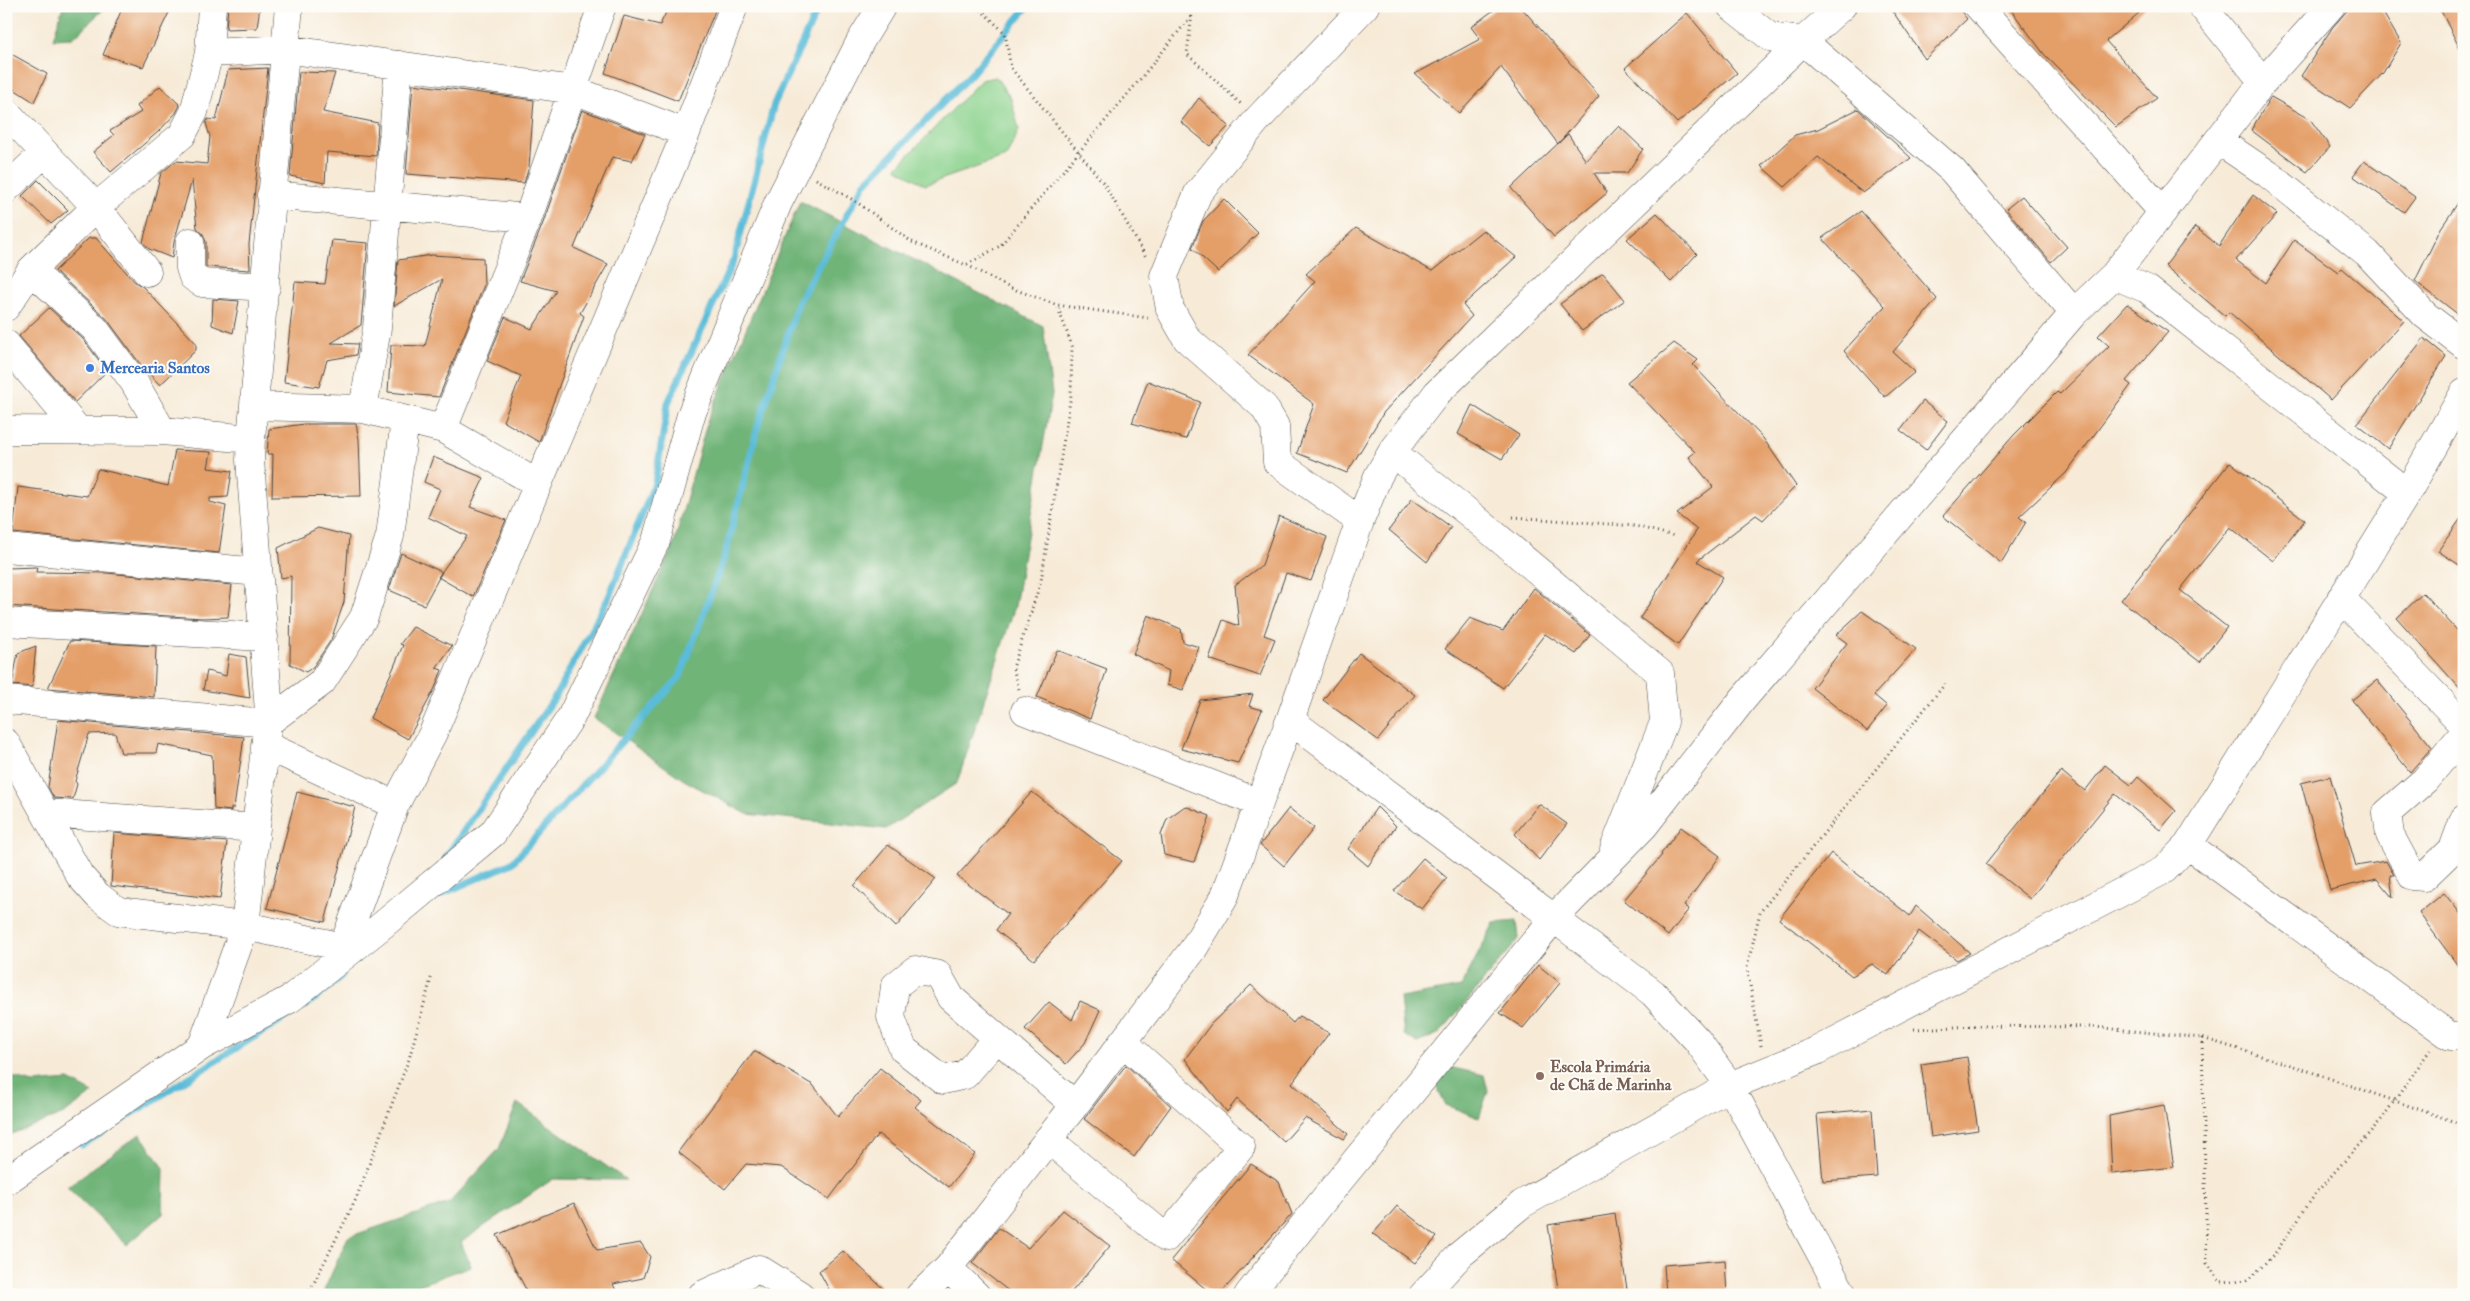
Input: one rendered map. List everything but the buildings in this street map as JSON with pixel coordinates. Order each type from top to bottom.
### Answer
[{"type":"street","points":[[6,307],[32,270],[96,208],[182,135],[194,112],[209,53],[212,6]]},
{"type":"street","points":[[202,1046],[245,926],[269,712],[250,460],[266,287],[271,195],[289,6]]},
{"type":"street","points":[[443,429],[528,218],[602,6]]},
{"type":"street","points":[[348,948],[395,805],[433,733],[686,133],[734,6]]},
{"type":"street","points":[[6,1181],[202,1046],[290,999],[348,948],[493,833],[571,717],[656,541],[691,415],[778,203],[860,42],[882,6]]},
{"type":"street","points":[[1360,521],[1277,462],[1275,426],[1264,407],[1187,339],[1170,309],[1164,276],[1198,193],[1257,120],[1365,6]]},
{"type":"street","points":[[1731,6],[1770,37],[1803,41],[1952,170],[2074,313]]},
{"type":"street","points":[[920,1295],[948,1268],[1075,1106],[1192,952],[1224,898],[1290,720],[1360,521],[1378,476],[1392,452],[1437,393],[1803,41],[1842,6]]},
{"type":"street","points":[[1978,6],[2163,212]]},
{"type":"street","points":[[2202,6],[2263,82]]},
{"type":"street","points":[[1248,1295],[1554,917],[1644,826],[1749,692],[2074,313],[2114,274],[2220,141],[2263,82],[2332,6]]},
{"type":"street","points":[[209,53],[285,49],[574,90],[686,133]]},
{"type":"street","points":[[363,409],[377,328],[399,65]]},
{"type":"street","points":[[6,112],[96,208],[147,272]]},
{"type":"street","points":[[2220,141],[2268,174],[2367,253],[2425,315],[2464,345]]},
{"type":"street","points":[[6,188],[44,152]]},
{"type":"street","points":[[271,195],[528,218]]},
{"type":"street","points":[[190,242],[190,268],[193,277],[202,282],[266,287]]},
{"type":"street","points":[[32,270],[95,329],[134,382],[162,431]]},
{"type":"street","points":[[2114,274],[2147,289],[2407,493]]},
{"type":"street","points":[[6,344],[78,430]]},
{"type":"street","points":[[1423,1295],[1461,1254],[1522,1204],[1730,1086],[1816,1051],[2164,870],[2188,845],[2407,493],[2462,398]]},
{"type":"street","points":[[255,406],[363,409],[443,429],[538,484]]},
{"type":"street","points":[[266,734],[322,682],[364,617],[390,536],[405,420]]},
{"type":"street","points":[[6,430],[162,431],[251,439]]},
{"type":"street","points":[[1392,452],[1470,514],[1660,673],[1664,722],[1610,860]]},
{"type":"street","points":[[6,548],[258,572]]},
{"type":"street","points":[[2341,598],[2464,726]]},
{"type":"street","points":[[6,622],[264,637]]},
{"type":"street","points":[[6,700],[266,734],[395,805]]},
{"type":"street","points":[[1025,711],[1259,803]]},
{"type":"street","points":[[1290,720],[1653,993],[1697,1040],[1730,1086],[1844,1295]]},
{"type":"street","points":[[2464,734],[2425,780],[2387,813],[2390,835],[2412,876],[2424,877],[2453,849],[2464,819]]},
{"type":"street","points":[[6,743],[47,813],[80,876],[98,896],[118,911],[245,926],[348,948]]},
{"type":"street","points":[[47,813],[256,828]]},
{"type":"street","points":[[2188,845],[2453,1034]]},
{"type":"street","points":[[997,1038],[1075,1106]]},
{"type":"street","points":[[1048,1139],[1166,1238],[1242,1148],[1124,1042]]},
{"type":"street","points":[[948,1268],[976,1295]]},
{"type":"street","points":[[702,1295],[758,1269],[800,1295]]},
{"type":"path","points":[[977,6],[1005,33],[1011,68],[1105,185],[1138,244],[1167,289]]},
{"type":"path","points":[[1192,6],[1187,54],[1257,120]]},
{"type":"path","points":[[966,265],[1000,246],[1192,15]]},
{"type":"path","points":[[796,168],[855,201],[912,242],[966,265],[1008,287],[1057,305],[1149,318],[1181,329]]},
{"type":"path","points":[[1025,711],[1013,668],[1041,581],[1071,394],[1072,346],[1057,305]]},
{"type":"path","points":[[1509,517],[1635,526],[1674,536]]},
{"type":"path","points":[[1766,1072],[1747,968],[1760,912],[1945,684]]},
{"type":"path","points":[[308,1295],[356,1199],[410,1059],[432,975]]},
{"type":"path","points":[[1913,1029],[1973,1026],[2094,1027],[2202,1038],[2464,1125]]},
{"type":"path","points":[[2202,1038],[2206,1263],[2220,1282],[2249,1280],[2276,1252],[2316,1193],[2382,1120],[2395,1101],[2453,1034]]},
{"type":"green space","points":[[63,6],[107,6],[73,38],[53,39]]},
{"type":"green space","points":[[996,77],[1011,99],[1019,130],[1006,157],[925,185],[896,168],[981,80]]},
{"type":"green space","points":[[800,201],[1043,326],[1052,394],[1015,606],[957,783],[886,829],[747,814],[684,780],[594,718],[674,544],[708,419]]},
{"type":"green space","points":[[1517,921],[1519,939],[1440,1033],[1418,1043],[1404,1035],[1400,998],[1461,987],[1494,923]]},
{"type":"green space","points":[[1449,1067],[1484,1075],[1488,1091],[1479,1118],[1446,1105],[1433,1079]]},
{"type":"green space","points":[[9,1076],[33,1083],[69,1080],[93,1093],[64,1114],[6,1136],[6,1080]]},
{"type":"green space","points":[[517,1103],[626,1180],[553,1179],[461,1242],[471,1266],[392,1295],[322,1295],[348,1237],[449,1203],[499,1149]]},
{"type":"green space","points":[[140,1134],[164,1168],[163,1214],[127,1245],[67,1187]]},
{"type":"waterway","points":[[446,857],[555,697],[608,599],[655,483],[668,403],[734,259],[774,104],[819,6]]},
{"type":"waterway","points":[[432,898],[512,863],[680,677],[724,558],[758,426],[798,303],[864,184],[971,74],[1028,6]]},
{"type":"waterway","points":[[82,1145],[316,998],[342,975]]},
{"type":"place","name":"Mercearia Santos","points":[[90,368]]},
{"type":"place","name":"Escola Primária de Chã de Marinha","points":[[1540,1076]]}]
